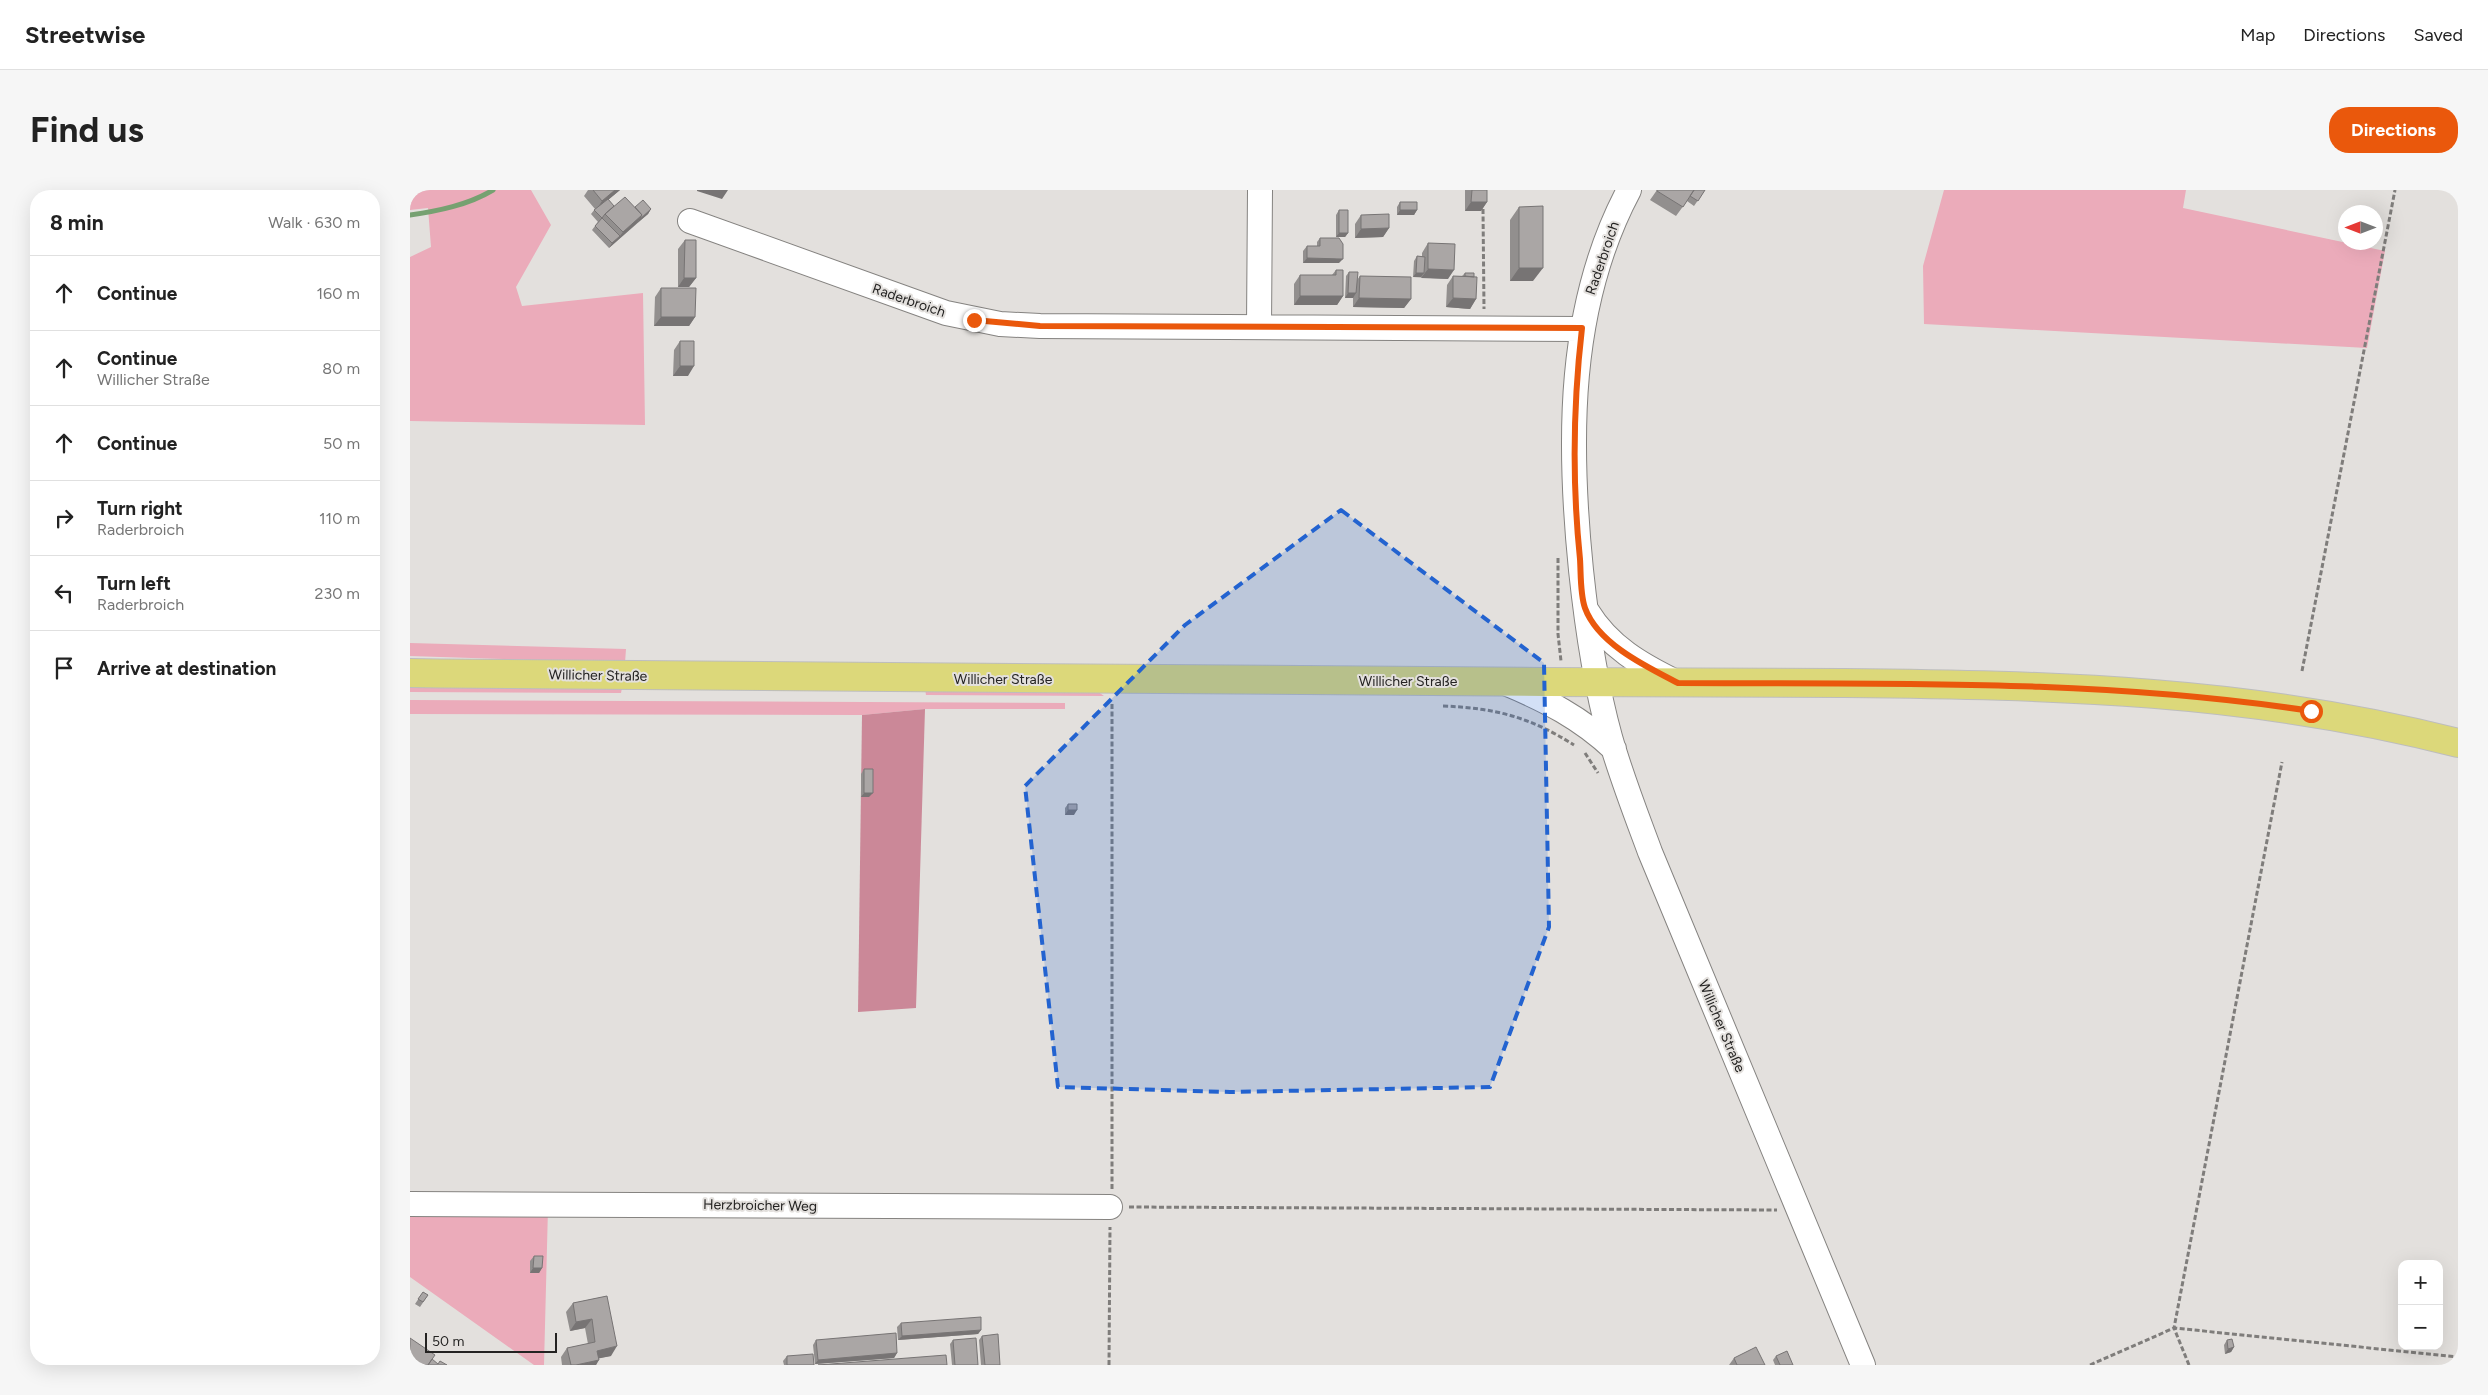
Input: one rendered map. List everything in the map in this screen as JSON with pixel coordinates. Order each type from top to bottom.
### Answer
[{"type":"main road","name":"Willicher Straße","points":[[410,673],[1890,684],[2046,687],[2216,698],[2359,719],[2458,743]]},
{"type":"street","points":[[1259,326],[1260,190]]},
{"type":"street","name":"Raderbroich","points":[[1597,682],[1585,608],[1577,528],[1574,466],[1576,388],[1582,328],[1590,288],[1601,253],[1629,190]]},
{"type":"street","name":"Raderbroich","points":[[690,221],[933,309],[974,320],[1040,326],[1582,328]]},
{"type":"street","points":[[1585,608],[1602,632],[1626,655],[1678,683]]},
{"type":"street","points":[[1502,682],[1541,698],[1566,711],[1590,728],[1614,749]]},
{"type":"street","name":"Willicher Straße","points":[[1597,682],[1614,749],[1650,852],[1863,1365]]},
{"type":"street","name":"Herzbroicher Weg","points":[[410,1204],[1110,1207]]},
{"type":"path","points":[[2302,671],[2395,190]]},
{"type":"path","points":[[1483,209],[1484,327]]},
{"type":"path","points":[[1109,1365],[1112,679]]},
{"type":"path","points":[[1441,706],[1490,710],[1526,719],[1578,747],[1589,758],[1601,778]]},
{"type":"path","points":[[2189,1365],[2174,1328],[2282,762]]},
{"type":"path","points":[[1110,1207],[1798,1210]]},
{"type":"path","points":[[2090,1365],[2174,1328],[2458,1357]]},
{"type":"highlighted area","points":[[1341,510],[1544,663],[1549,927],[1490,1087],[1230,1092],[1058,1087],[1025,786],[1185,625]]},
{"type":"shaded area","points":[[410,190],[531,190],[551,225],[516,287],[522,306],[643,293],[645,425],[410,421],[410,257],[431,247],[428,208],[410,210]]},
{"type":"shaded area","points":[[1944,190],[2186,190],[2183,208],[2338,241],[2338,250],[2385,251],[2367,348],[1924,324],[1923,266]]},
{"type":"shaded area","points":[[410,643],[626,649],[625,663],[410,656]]},
{"type":"shaded area","points":[[410,687],[622,688],[621,693],[410,692]]},
{"type":"shaded area","points":[[925,689],[1097,691],[1104,696],[926,695]]},
{"type":"shaded area","points":[[410,700],[1065,703],[1065,709],[925,709],[862,715],[410,714]]},
{"type":"shaded area","points":[[925,709],[916,1008],[858,1012],[862,715]]},
{"type":"shaded area","points":[[410,1208],[548,1208],[544,1365],[534,1365],[410,1277]]},
{"type":"building","points":[[593,190],[615,190],[602,201]]},
{"type":"building","points":[[1472,190],[1487,190],[1487,202],[1471,202]]},
{"type":"building","points":[[1657,190],[1694,190],[1683,207]]},
{"type":"building","points":[[1694,190],[1705,190],[1698,201],[1690,196]]},
{"type":"building","points":[[625,197],[642,215],[623,232],[605,214]]},
{"type":"building","points":[[608,199],[614,206],[602,218],[594,210]]},
{"type":"building","points":[[643,200],[651,209],[639,220],[642,215],[635,207]]},
{"type":"building","points":[[1400,202],[1417,202],[1417,210],[1400,210]]},
{"type":"building","points":[[1543,206],[1543,268],[1519,268],[1519,207]]},
{"type":"building","points":[[1339,210],[1348,210],[1348,233],[1339,233]]},
{"type":"building","points":[[1389,214],[1389,228],[1361,229],[1361,215]]},
{"type":"building","points":[[602,218],[620,236],[612,243],[595,226]]},
{"type":"building","points":[[1320,238],[1339,238],[1343,244],[1343,259],[1307,258],[1307,246],[1320,246]]},
{"type":"building","points":[[685,240],[696,240],[696,278],[684,278]]},
{"type":"building","points":[[1428,243],[1455,244],[1454,270],[1428,269]]},
{"type":"building","points":[[1417,256],[1425,257],[1424,273],[1416,273]]},
{"type":"building","points":[[1336,270],[1343,270],[1343,296],[1300,296],[1300,275],[1336,275]]},
{"type":"building","points":[[1349,272],[1358,272],[1356,293],[1348,293]]},
{"type":"building","points":[[1465,273],[1474,273],[1474,277],[1465,276]]},
{"type":"building","points":[[1360,276],[1411,277],[1411,299],[1359,298]]},
{"type":"building","points":[[1453,276],[1477,277],[1476,299],[1453,298]]},
{"type":"building","points":[[661,288],[696,288],[695,317],[661,317]]},
{"type":"building","points":[[680,341],[694,341],[694,366],[680,366]]},
{"type":"building","points":[[864,769],[873,769],[873,793],[864,793]]},
{"type":"building","points":[[1068,804],[1077,804],[1077,810],[1068,810]]},
{"type":"building","points":[[534,1256],[543,1256],[542,1268],[533,1268]]},
{"type":"building","points":[[423,1292],[428,1295],[423,1302],[418,1299]]},
{"type":"building","points":[[607,1296],[617,1346],[597,1351],[599,1360],[571,1365],[567,1348],[595,1342],[592,1319],[576,1322],[573,1303]]},
{"type":"building","points":[[981,1317],[981,1330],[902,1336],[901,1323]]},
{"type":"building","points":[[896,1333],[897,1353],[818,1360],[816,1340]]},
{"type":"building","points":[[998,1334],[1000,1365],[985,1365],[982,1336]]},
{"type":"building","points":[[410,1338],[435,1355],[428,1365],[410,1365]]},
{"type":"building","points":[[976,1338],[978,1365],[955,1365],[953,1340]]},
{"type":"building","points":[[2232,1339],[2234,1347],[2228,1349],[2227,1340]]},
{"type":"building","points":[[1756,1347],[1765,1365],[1737,1365],[1734,1358]]},
{"type":"building","points":[[1787,1351],[1793,1365],[1780,1365],[1776,1356]]},
{"type":"building","points":[[813,1354],[814,1365],[787,1365],[787,1356]]},
{"type":"building","points":[[946,1355],[947,1365],[818,1365]]},
{"type":"building","points":[[432,1359],[438,1364],[440,1361],[447,1365],[428,1365]]},
{"type":"waterway","points":[[410,215],[453,207],[493,190]]},
{"type":"route","points":[[974,320],[1026,326],[1582,328],[1575,407],[1574,486],[1585,608],[1593,621],[1610,640],[1626,655],[1646,667],[1678,683],[1979,685],[2114,690],[2216,698],[2311,711]]}]
